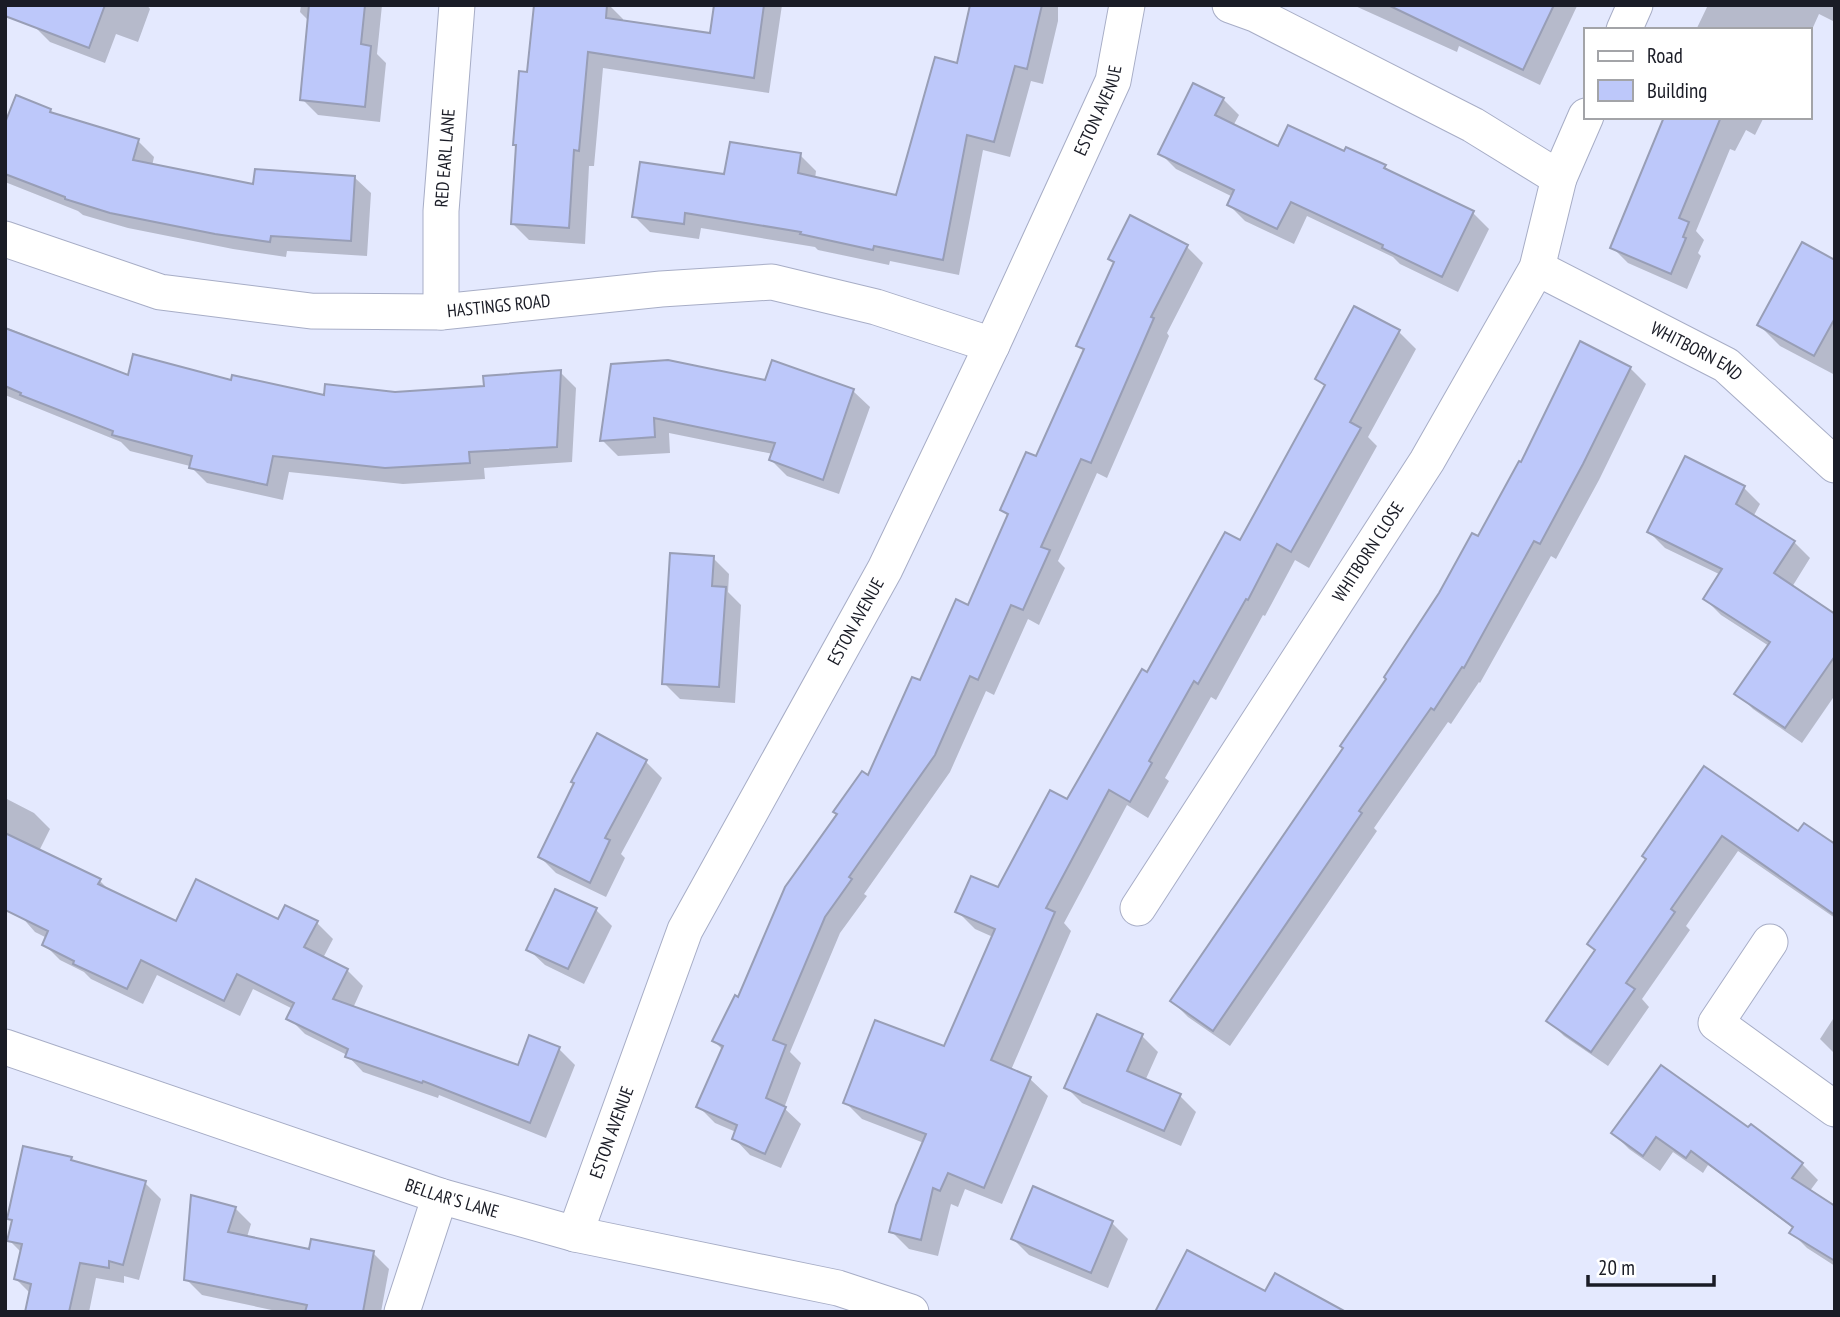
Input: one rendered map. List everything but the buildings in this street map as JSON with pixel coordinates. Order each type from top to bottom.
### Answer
[{"type":"street","name":"RED EARL LANE","points":[[441,312],[441,211],[457,5]]},
{"type":"street","name":"ESTON AVENUE","points":[[575,1234],[685,930],[884,569],[992,345],[1113,81],[1127,5]]},
{"type":"street","points":[[1230,5],[1255,14],[1472,125],[1559,178]]},
{"type":"street","points":[[1625,28],[1635,5]]},
{"type":"street","name":"WHITBORN CLOSE","points":[[1138,908],[1427,461],[1537,268],[1559,178],[1585,119]]},
{"type":"street","name":"HASTINGS ROAD","points":[[5,239],[160,292],[312,311],[441,312],[661,289],[772,282],[876,307],[992,345]]},
{"type":"street","name":"WHITBORN END","points":[[1537,268],[1726,365],[1835,465]]},
{"type":"street","points":[[1770,942],[1716,1023],[1835,1109]]},
{"type":"street","name":"BELLAR'S LANE","points":[[5,1046],[440,1196],[575,1234],[838,1288],[911,1312]]},
{"type":"street","points":[[402,1312],[440,1196]]}]
